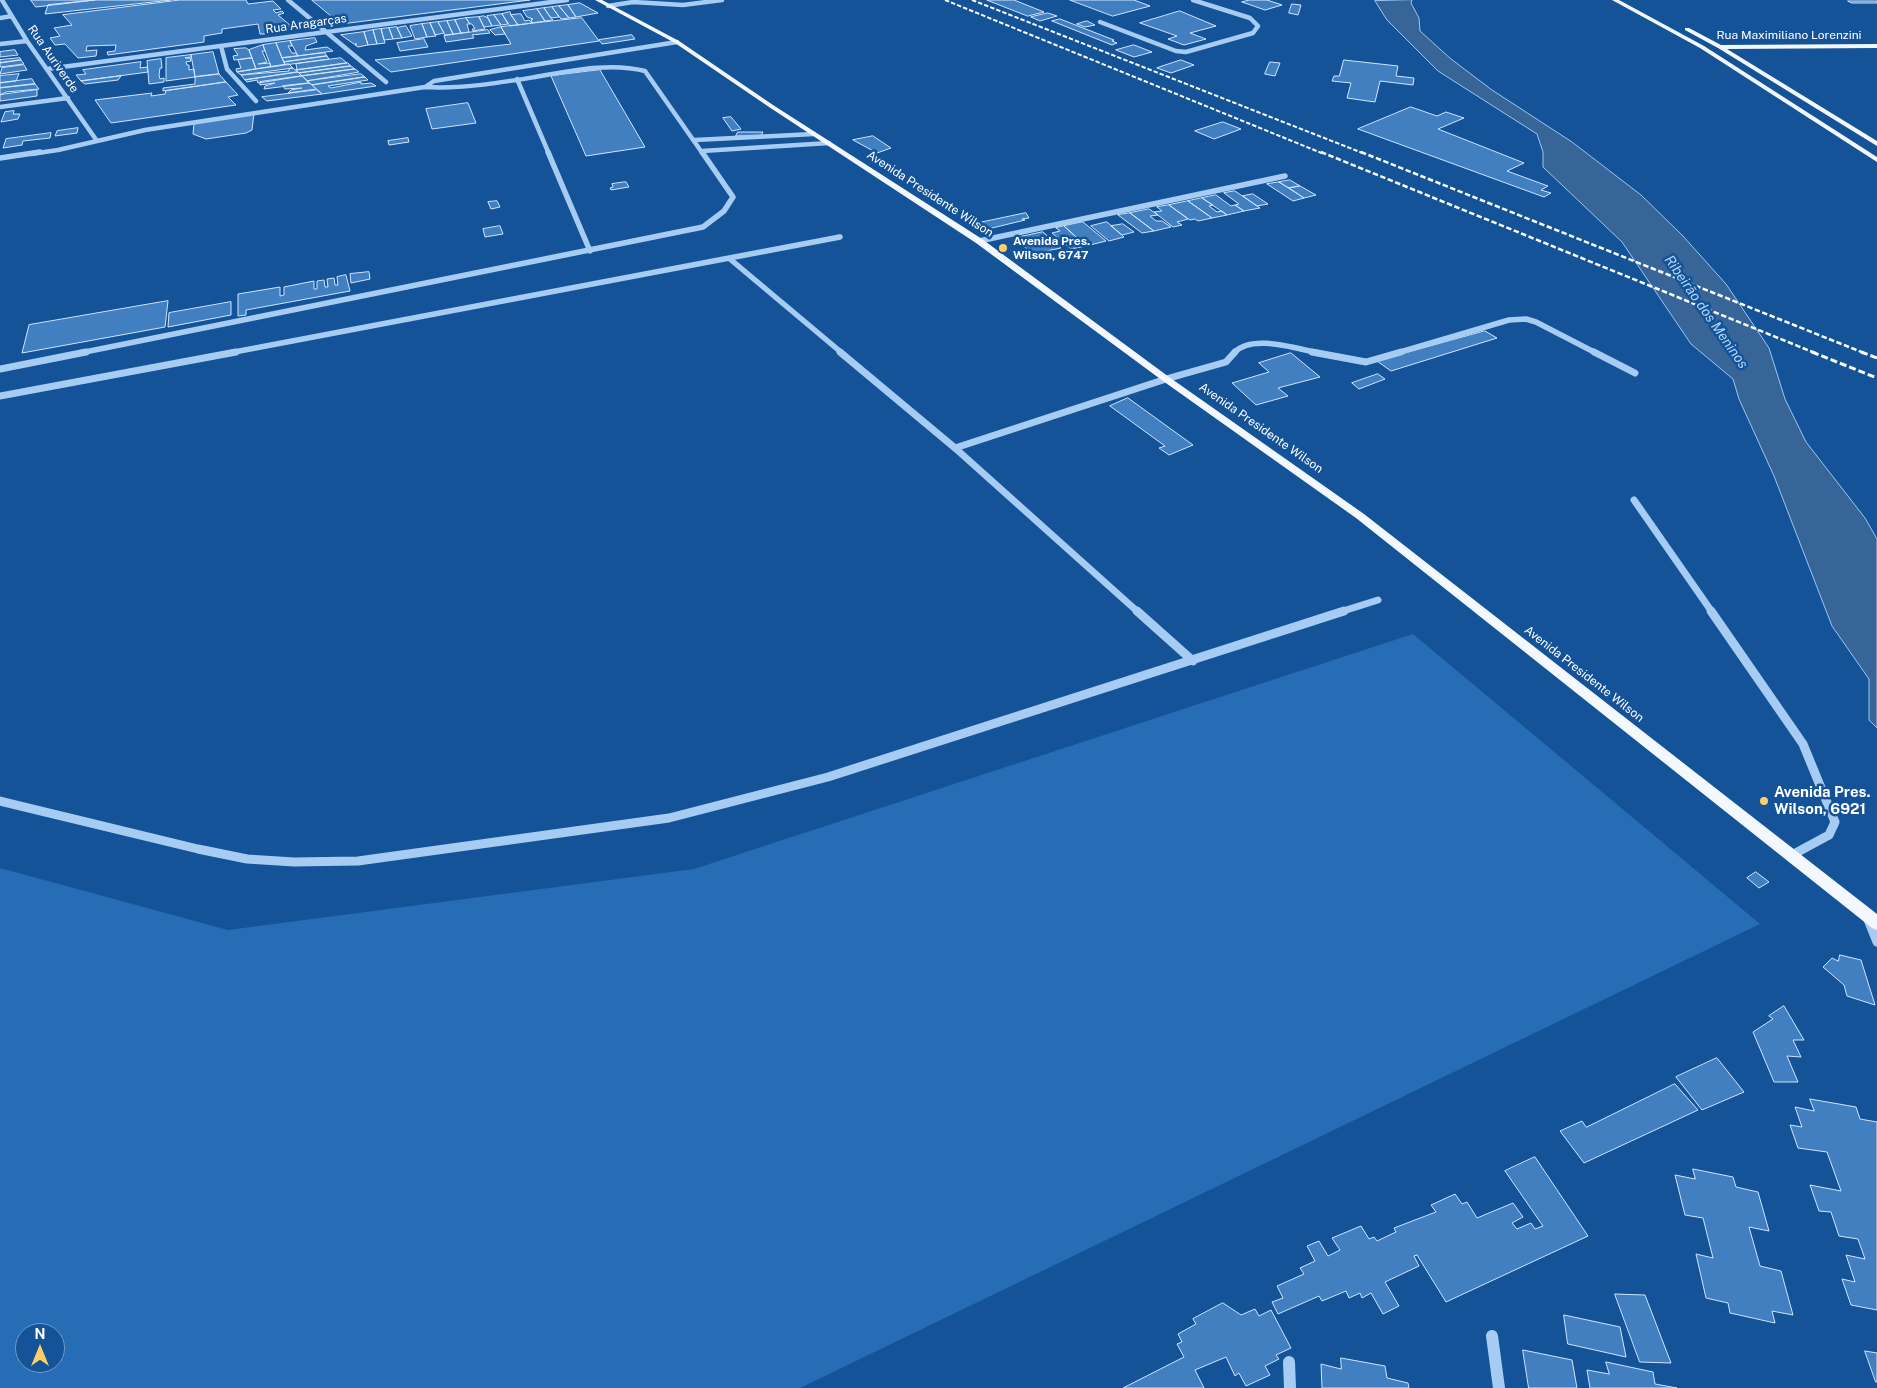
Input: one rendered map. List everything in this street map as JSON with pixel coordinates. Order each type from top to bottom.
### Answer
[{"type":"main road","name":"Avenida Presidente Wilson","points":[[598,0],[677,42],[978,241],[1166,379],[1411,554],[1877,923]]},
{"type":"main road","points":[[1615,0],[1702,47],[1877,160]]},
{"type":"main road","points":[[1630,0],[1639,4]]},
{"type":"main road","points":[[1679,26],[1720,47],[1877,144]]},
{"type":"main road","name":"Rua Maximiliano Lorenzini","points":[[1702,47],[1877,46]]},
{"type":"street","name":"Rua Auriverde","points":[[2,0],[27,41],[97,141]]},
{"type":"street","points":[[288,0],[386,82]]},
{"type":"street","name":"Rua Aragarças","points":[[47,69],[568,0]]},
{"type":"street","points":[[608,6],[632,2],[689,4],[722,0]]},
{"type":"street","points":[[1100,22],[1176,51],[1186,52],[1253,33],[1258,26],[1250,18],[1193,0]]},
{"type":"street","points":[[0,18],[12,16]]},
{"type":"street","points":[[0,44],[27,41]]},
{"type":"street","points":[[425,87],[434,81],[677,42]]},
{"type":"street","points":[[221,46],[227,68],[256,101]]},
{"type":"street","points":[[0,158],[97,141],[145,130],[425,87],[473,86],[606,66],[631,67],[645,71],[733,197],[724,212],[703,227],[0,369]]},
{"type":"street","points":[[518,79],[590,251]]},
{"type":"street","points":[[0,107],[68,98]]},
{"type":"street","points":[[695,140],[814,134]]},
{"type":"street","points":[[702,150],[828,143]]},
{"type":"street","points":[[978,241],[1285,176]]},
{"type":"street","points":[[0,396],[840,237]]},
{"type":"street","points":[[730,259],[955,448],[1193,661]]},
{"type":"street","points":[[955,448],[1166,379],[1229,361],[1236,350],[1249,344],[1267,343],[1366,362],[1509,320],[1526,319],[1536,322],[1635,373]]},
{"type":"street","points":[[1634,500],[1803,744],[1835,822],[1829,835],[1792,855]]},
{"type":"street","points":[[0,801],[247,859],[294,862],[358,862],[669,818],[726,805],[828,777],[1378,600]]},
{"type":"street","points":[[1866,914],[1877,942]]},
{"type":"street","points":[[1492,1336],[1499,1388]]},
{"type":"street","points":[[1289,1362],[1290,1388]]},
{"type":"shaded area","points":[[1413,634],[1760,924],[800,1388],[0,1388],[0,868],[228,930],[694,869]]},
{"type":"water","name":"Ribeirão dos Meninos","points":[[1412,0],[1411,3],[1419,18],[1420,31],[1451,59],[1492,90],[1572,142],[1641,195],[1682,235],[1726,284],[1769,348],[1785,399],[1806,442],[1865,518],[1877,539],[1877,728],[1869,720],[1869,679],[1832,626],[1774,476],[1739,399],[1733,379],[1691,344],[1622,242],[1543,167],[1543,152],[1537,134],[1438,71],[1387,20],[1375,1]]},
{"type":"building","points":[[31,0],[95,0],[36,7]]},
{"type":"building","points":[[95,0],[171,0],[45,14],[48,5]]},
{"type":"building","points":[[180,0],[246,0],[248,4],[273,1],[281,9],[273,10],[276,13],[282,11],[284,13],[278,15],[291,26],[299,25],[303,28],[260,34],[258,24],[222,29],[222,33],[204,36],[204,42],[108,55],[107,52],[115,51],[116,45],[87,46],[86,51],[97,50],[96,56],[78,58],[65,44],[55,45],[50,38],[60,36],[54,28],[72,25],[63,15]]},
{"type":"building","points":[[312,0],[530,0],[341,24]]},
{"type":"building","points":[[987,0],[1014,0],[1044,12],[1028,16]]},
{"type":"building","points":[[1070,0],[1134,0],[1150,6],[1113,16]]},
{"type":"building","points":[[1267,0],[1282,5],[1265,10],[1242,2]]},
{"type":"building","points":[[1848,1],[1877,1],[1877,3],[1852,3]]},
{"type":"building","points":[[580,3],[598,13],[576,17],[568,5]]},
{"type":"building","points":[[1292,4],[1301,5],[1298,15],[1289,13]]},
{"type":"building","points":[[568,5],[576,17],[569,18],[559,6]]},
{"type":"building","points":[[559,6],[569,18],[561,19],[552,7]]},
{"type":"building","points":[[552,7],[559,17],[551,18],[544,8]]},
{"type":"building","points":[[544,8],[553,20],[545,21],[537,9]]},
{"type":"building","points":[[537,9],[545,21],[532,23],[531,19],[533,19],[527,17],[523,11]]},
{"type":"building","points":[[1180,11],[1216,26],[1190,33],[1206,39],[1184,45],[1168,39],[1177,36],[1140,23]]},
{"type":"building","points":[[510,12],[518,25],[510,26],[502,14]]},
{"type":"building","points":[[1048,13],[1057,16],[1040,21],[1031,17]]},
{"type":"building","points":[[502,14],[508,24],[501,25],[494,15]]},
{"type":"building","points":[[521,14],[525,21],[529,20],[532,23],[518,25],[511,15]]},
{"type":"building","points":[[494,15],[501,25],[492,26],[487,16]]},
{"type":"building","points":[[484,16],[488,18],[492,26],[484,27],[479,17]]},
{"type":"building","points":[[479,17],[485,29],[473,31],[472,29],[475,29],[466,18]]},
{"type":"building","points":[[466,18],[470,24],[467,24],[469,32],[461,33],[455,20]]},
{"type":"building","points":[[582,18],[599,41],[391,72],[375,60],[511,44],[501,27]]},
{"type":"building","points":[[1060,19],[1114,40],[1112,41],[1117,43],[1112,45],[1052,21]]},
{"type":"building","points":[[455,20],[461,33],[453,34],[447,21]]},
{"type":"building","points":[[447,21],[453,34],[445,35],[438,22]]},
{"type":"building","points":[[1087,21],[1095,25],[1085,27],[1077,24]]},
{"type":"building","points":[[438,22],[444,33],[435,35],[430,23]]},
{"type":"building","points":[[430,23],[436,36],[427,37],[422,24]]},
{"type":"building","points":[[422,24],[427,37],[415,39],[410,26]]},
{"type":"building","points":[[406,26],[412,36],[402,38],[397,28]]},
{"type":"building","points":[[397,27],[402,38],[393,39],[389,28]]},
{"type":"building","points":[[501,27],[505,34],[495,35],[490,30]]},
{"type":"building","points":[[389,28],[393,39],[384,40],[381,29]]},
{"type":"building","points":[[381,29],[385,43],[377,44],[373,30]]},
{"type":"building","points":[[373,30],[377,44],[368,45],[364,32]]},
{"type":"building","points":[[488,30],[490,33],[472,35],[474,38],[446,42],[444,36]]},
{"type":"building","points":[[364,32],[368,45],[358,47],[355,45],[357,44],[341,35]]},
{"type":"building","points":[[632,35],[635,39],[602,44],[599,40]]},
{"type":"building","points":[[315,38],[317,42],[306,46],[305,50],[327,47],[333,51],[298,56],[290,41]]},
{"type":"building","points":[[424,39],[428,47],[400,51],[397,43]]},
{"type":"building","points":[[290,41],[292,46],[288,46],[292,53],[296,53],[298,56],[282,58],[276,43]]},
{"type":"building","points":[[276,43],[285,65],[271,67],[263,45]]},
{"type":"building","points":[[263,45],[265,51],[262,51],[267,62],[258,64],[270,63],[271,67],[256,69],[249,50]]},
{"type":"building","points":[[1134,45],[1152,52],[1134,57],[1116,50]]},
{"type":"building","points":[[246,48],[249,50],[252,58],[234,60],[233,56],[238,55],[234,49]]},
{"type":"building","points":[[15,50],[18,55],[0,57],[0,52]]},
{"type":"building","points":[[213,52],[219,74],[195,77],[191,55]]},
{"type":"building","points":[[325,53],[327,56],[284,62],[282,58]]},
{"type":"building","points":[[191,55],[191,57],[185,58],[190,58],[191,61],[186,62],[189,65],[189,70],[194,69],[195,77],[166,81],[166,58]]},
{"type":"building","points":[[327,56],[329,59],[285,65],[284,62]]},
{"type":"building","points":[[20,58],[21,60],[0,63],[0,60]]},
{"type":"building","points":[[252,58],[256,69],[237,72],[236,69],[241,68],[238,60]]},
{"type":"building","points":[[341,58],[347,63],[297,70],[296,64]]},
{"type":"building","points":[[161,59],[162,68],[160,68],[159,75],[160,79],[164,78],[164,82],[149,84],[147,61]]},
{"type":"building","points":[[21,60],[24,64],[0,67],[0,63]]},
{"type":"building","points":[[1181,60],[1194,65],[1171,73],[1157,68]]},
{"type":"building","points":[[1344,60],[1398,66],[1396,76],[1414,78],[1413,85],[1380,81],[1375,102],[1347,98],[1351,83],[1332,81],[1334,76],[1339,76]]},
{"type":"building","points":[[141,62],[140,68],[147,67],[148,72],[81,81],[76,75],[86,74],[83,70]]},
{"type":"building","points":[[1270,62],[1280,63],[1275,76],[1265,74]]},
{"type":"building","points":[[348,63],[351,66],[299,73],[296,70]]},
{"type":"building","points":[[289,64],[293,68],[241,75],[237,72]]},
{"type":"building","points":[[24,65],[27,70],[0,74],[2,68]]},
{"type":"building","points":[[351,66],[355,69],[302,76],[299,73]]},
{"type":"building","points":[[293,68],[298,72],[245,80],[241,75],[289,71],[289,69]]},
{"type":"building","points":[[355,69],[359,72],[307,81],[302,76]]},
{"type":"building","points":[[600,70],[645,147],[586,156],[551,76]]},
{"type":"building","points":[[298,72],[302,76],[258,83],[257,80],[247,82],[245,80]]},
{"type":"building","points":[[19,74],[16,81],[0,83],[0,76]]},
{"type":"building","points":[[219,74],[226,82],[163,91],[163,88],[195,84],[195,77]]},
{"type":"building","points":[[361,74],[365,77],[312,85],[307,81]]},
{"type":"building","points":[[121,76],[118,80],[85,84],[81,81]]},
{"type":"building","points":[[302,76],[310,83],[264,89],[265,86],[275,83],[260,85],[260,82]]},
{"type":"building","points":[[365,77],[368,80],[328,86],[331,88],[361,82],[361,84],[371,83],[376,86],[322,94],[312,85]]},
{"type":"building","points":[[32,79],[35,84],[0,88],[0,83]]},
{"type":"building","points":[[226,82],[238,95],[228,97],[236,105],[111,123],[95,100],[152,93],[151,96],[165,94],[166,91]]},
{"type":"building","points":[[310,83],[316,89],[288,93],[291,90],[302,88],[285,89],[283,86]]},
{"type":"building","points":[[35,84],[39,89],[6,92],[0,95],[0,88]]},
{"type":"building","points":[[37,90],[37,96],[0,101],[0,95]]},
{"type":"building","points":[[317,90],[322,94],[267,101],[262,97]]},
{"type":"building","points":[[468,103],[476,123],[432,129],[426,109]]},
{"type":"building","points":[[1411,107],[1437,116],[1446,112],[1464,118],[1438,129],[1524,163],[1507,171],[1548,186],[1541,190],[1551,193],[1544,197],[1358,129]]},
{"type":"building","points":[[14,111],[13,114],[20,114],[18,119],[1,122],[5,112]]},
{"type":"building","points":[[254,113],[252,130],[246,133],[206,139],[193,134],[194,123]]},
{"type":"building","points":[[731,117],[741,129],[732,131],[723,118]]},
{"type":"building","points":[[1223,122],[1241,129],[1214,139],[1195,131]]},
{"type":"building","points":[[78,128],[77,133],[55,136],[57,131]]},
{"type":"building","points":[[738,132],[763,132],[761,136],[736,136]]},
{"type":"building","points":[[51,133],[50,138],[23,141],[22,145],[3,148],[6,139]]},
{"type":"building","points":[[873,136],[891,148],[877,153],[853,140]]},
{"type":"building","points":[[408,138],[409,142],[389,145],[388,141]]},
{"type":"building","points":[[1290,180],[1300,186],[1289,188],[1279,182]]},
{"type":"building","points":[[626,182],[629,187],[611,190],[610,188],[613,187],[612,184]]},
{"type":"building","points":[[1279,182],[1304,198],[1293,201],[1267,184]]},
{"type":"building","points":[[1300,186],[1316,195],[1304,198],[1289,188]]},
{"type":"building","points":[[1235,191],[1260,208],[1244,211],[1235,205],[1239,204],[1224,193]]},
{"type":"building","points":[[1253,194],[1268,204],[1257,206],[1243,196]]},
{"type":"building","points":[[1216,195],[1231,206],[1235,205],[1244,211],[1227,215],[1202,198]]},
{"type":"building","points":[[1202,198],[1213,205],[1209,206],[1217,212],[1222,211],[1227,215],[1212,218],[1188,201]]},
{"type":"building","points":[[497,201],[500,207],[491,209],[488,202]]},
{"type":"building","points":[[1188,201],[1212,218],[1198,221],[1195,219],[1190,220],[1169,205]]},
{"type":"building","points":[[1169,205],[1188,219],[1177,222],[1182,225],[1173,227],[1154,212],[1162,211],[1157,207]]},
{"type":"building","points":[[1149,209],[1158,215],[1150,216],[1156,221],[1162,221],[1171,227],[1154,231],[1130,213]]},
{"type":"building","points":[[1026,213],[1029,218],[1022,219],[1025,220],[988,229],[978,223]]},
{"type":"building","points":[[1130,213],[1154,231],[1142,233],[1118,215]]},
{"type":"building","points":[[1083,222],[1106,241],[1086,246],[1064,226]]},
{"type":"building","points":[[1107,222],[1124,237],[1109,241],[1091,226]]},
{"type":"building","points":[[1123,224],[1134,232],[1122,235],[1111,226]]},
{"type":"building","points":[[500,226],[503,234],[485,237],[483,229]]},
{"type":"building","points":[[1064,226],[1086,246],[1071,249],[1052,233],[1060,231],[1056,228]]},
{"type":"building","points":[[1043,232],[1061,248],[1032,254],[1015,238]]},
{"type":"building","points":[[369,272],[370,279],[351,283],[350,274]]},
{"type":"building","points":[[346,275],[350,291],[246,310],[246,315],[238,316],[238,294],[280,287],[280,296],[284,295],[284,287],[314,281],[314,289],[317,289],[317,281],[324,280],[325,287],[328,287],[327,279],[334,278],[335,285],[338,285],[337,277]]},
{"type":"building","points":[[168,301],[165,327],[22,353],[29,325]]},
{"type":"building","points":[[231,302],[231,315],[168,327],[169,313]]},
{"type":"building","points":[[1485,331],[1497,338],[1391,371],[1377,361]]},
{"type":"building","points":[[1291,353],[1320,377],[1278,388],[1288,396],[1256,405],[1232,383],[1269,372],[1259,363]]},
{"type":"building","points":[[1378,374],[1385,379],[1359,389],[1352,383]]},
{"type":"building","points":[[1128,398],[1193,445],[1169,455],[1159,448],[1165,446],[1110,406]]},
{"type":"building","points":[[1756,872],[1769,882],[1759,888],[1747,878]]},
{"type":"building","points":[[1840,955],[1861,960],[1875,1005],[1847,996],[1844,985],[1823,967],[1832,958],[1838,961]]},
{"type":"building","points":[[1784,1006],[1804,1040],[1793,1040],[1801,1057],[1787,1056],[1798,1082],[1774,1082],[1753,1032],[1773,1019],[1769,1016]]},
{"type":"building","points":[[1717,1058],[1744,1092],[1702,1110],[1676,1077]]},
{"type":"building","points":[[1675,1084],[1698,1110],[1584,1163],[1560,1131],[1582,1121],[1586,1127]]},
{"type":"building","points":[[1810,1099],[1856,1107],[1860,1119],[1877,1122],[1877,1310],[1851,1305],[1842,1279],[1855,1282],[1846,1255],[1865,1259],[1858,1239],[1839,1236],[1831,1212],[1819,1211],[1810,1185],[1841,1191],[1827,1152],[1798,1148],[1790,1125],[1802,1127],[1795,1107],[1814,1111]]},
{"type":"building","points":[[1535,1157],[1588,1236],[1446,1302],[1417,1255],[1414,1256],[1419,1266],[1385,1282],[1399,1306],[1383,1314],[1371,1293],[1362,1298],[1360,1293],[1349,1298],[1346,1291],[1322,1301],[1319,1296],[1278,1314],[1272,1302],[1283,1298],[1277,1286],[1304,1274],[1300,1268],[1315,1261],[1307,1246],[1319,1241],[1328,1256],[1340,1250],[1332,1238],[1361,1226],[1369,1239],[1374,1237],[1377,1241],[1396,1232],[1394,1228],[1436,1212],[1431,1205],[1455,1194],[1462,1204],[1467,1202],[1477,1218],[1513,1203],[1523,1217],[1512,1223],[1517,1229],[1531,1223],[1535,1229],[1543,1226],[1505,1171]]},
{"type":"building","points":[[1693,1169],[1733,1177],[1736,1187],[1758,1192],[1769,1231],[1749,1227],[1760,1266],[1781,1271],[1793,1315],[1772,1311],[1775,1323],[1730,1313],[1728,1303],[1706,1298],[1696,1254],[1713,1258],[1703,1218],[1685,1215],[1675,1175],[1695,1179]]},
{"type":"building","points":[[1615,1294],[1645,1295],[1671,1363],[1640,1362]]},
{"type":"building","points":[[1223,1303],[1241,1315],[1255,1309],[1259,1316],[1271,1310],[1291,1348],[1276,1355],[1279,1359],[1265,1366],[1270,1375],[1246,1386],[1239,1373],[1235,1376],[1226,1357],[1195,1370],[1204,1388],[1123,1388],[1184,1357],[1177,1344],[1182,1342],[1178,1334],[1196,1324],[1193,1319]]},
{"type":"building","points":[[1564,1315],[1620,1327],[1626,1357],[1568,1344]]},
{"type":"building","points":[[1523,1350],[1572,1360],[1577,1388],[1529,1388]]},
{"type":"building","points":[[1865,1351],[1877,1353],[1877,1382],[1876,1382]]},
{"type":"building","points":[[1341,1358],[1385,1366],[1387,1378],[1408,1383],[1409,1388],[1322,1388],[1321,1364],[1341,1369]]},
{"type":"building","points":[[1606,1362],[1653,1372],[1655,1384],[1677,1388],[1590,1388],[1587,1370],[1609,1374]]},
{"type":"railway","points":[[945,0],[1324,154]]},
{"type":"railway","points":[[972,0],[1365,154]]},
{"type":"railway","points":[[1321,152],[1815,353]]},
{"type":"railway","points":[[1361,152],[1864,353]]},
{"type":"railway","points":[[1812,352],[1877,378]]},
{"type":"railway","points":[[1861,352],[1877,358]]},
{"type":"place","name":"Avenida Pres. Wilson, 6747","points":[[1003,248]]},
{"type":"place","name":"Avenida Pres. Wilson, 6921","points":[[1764,801]]}]
